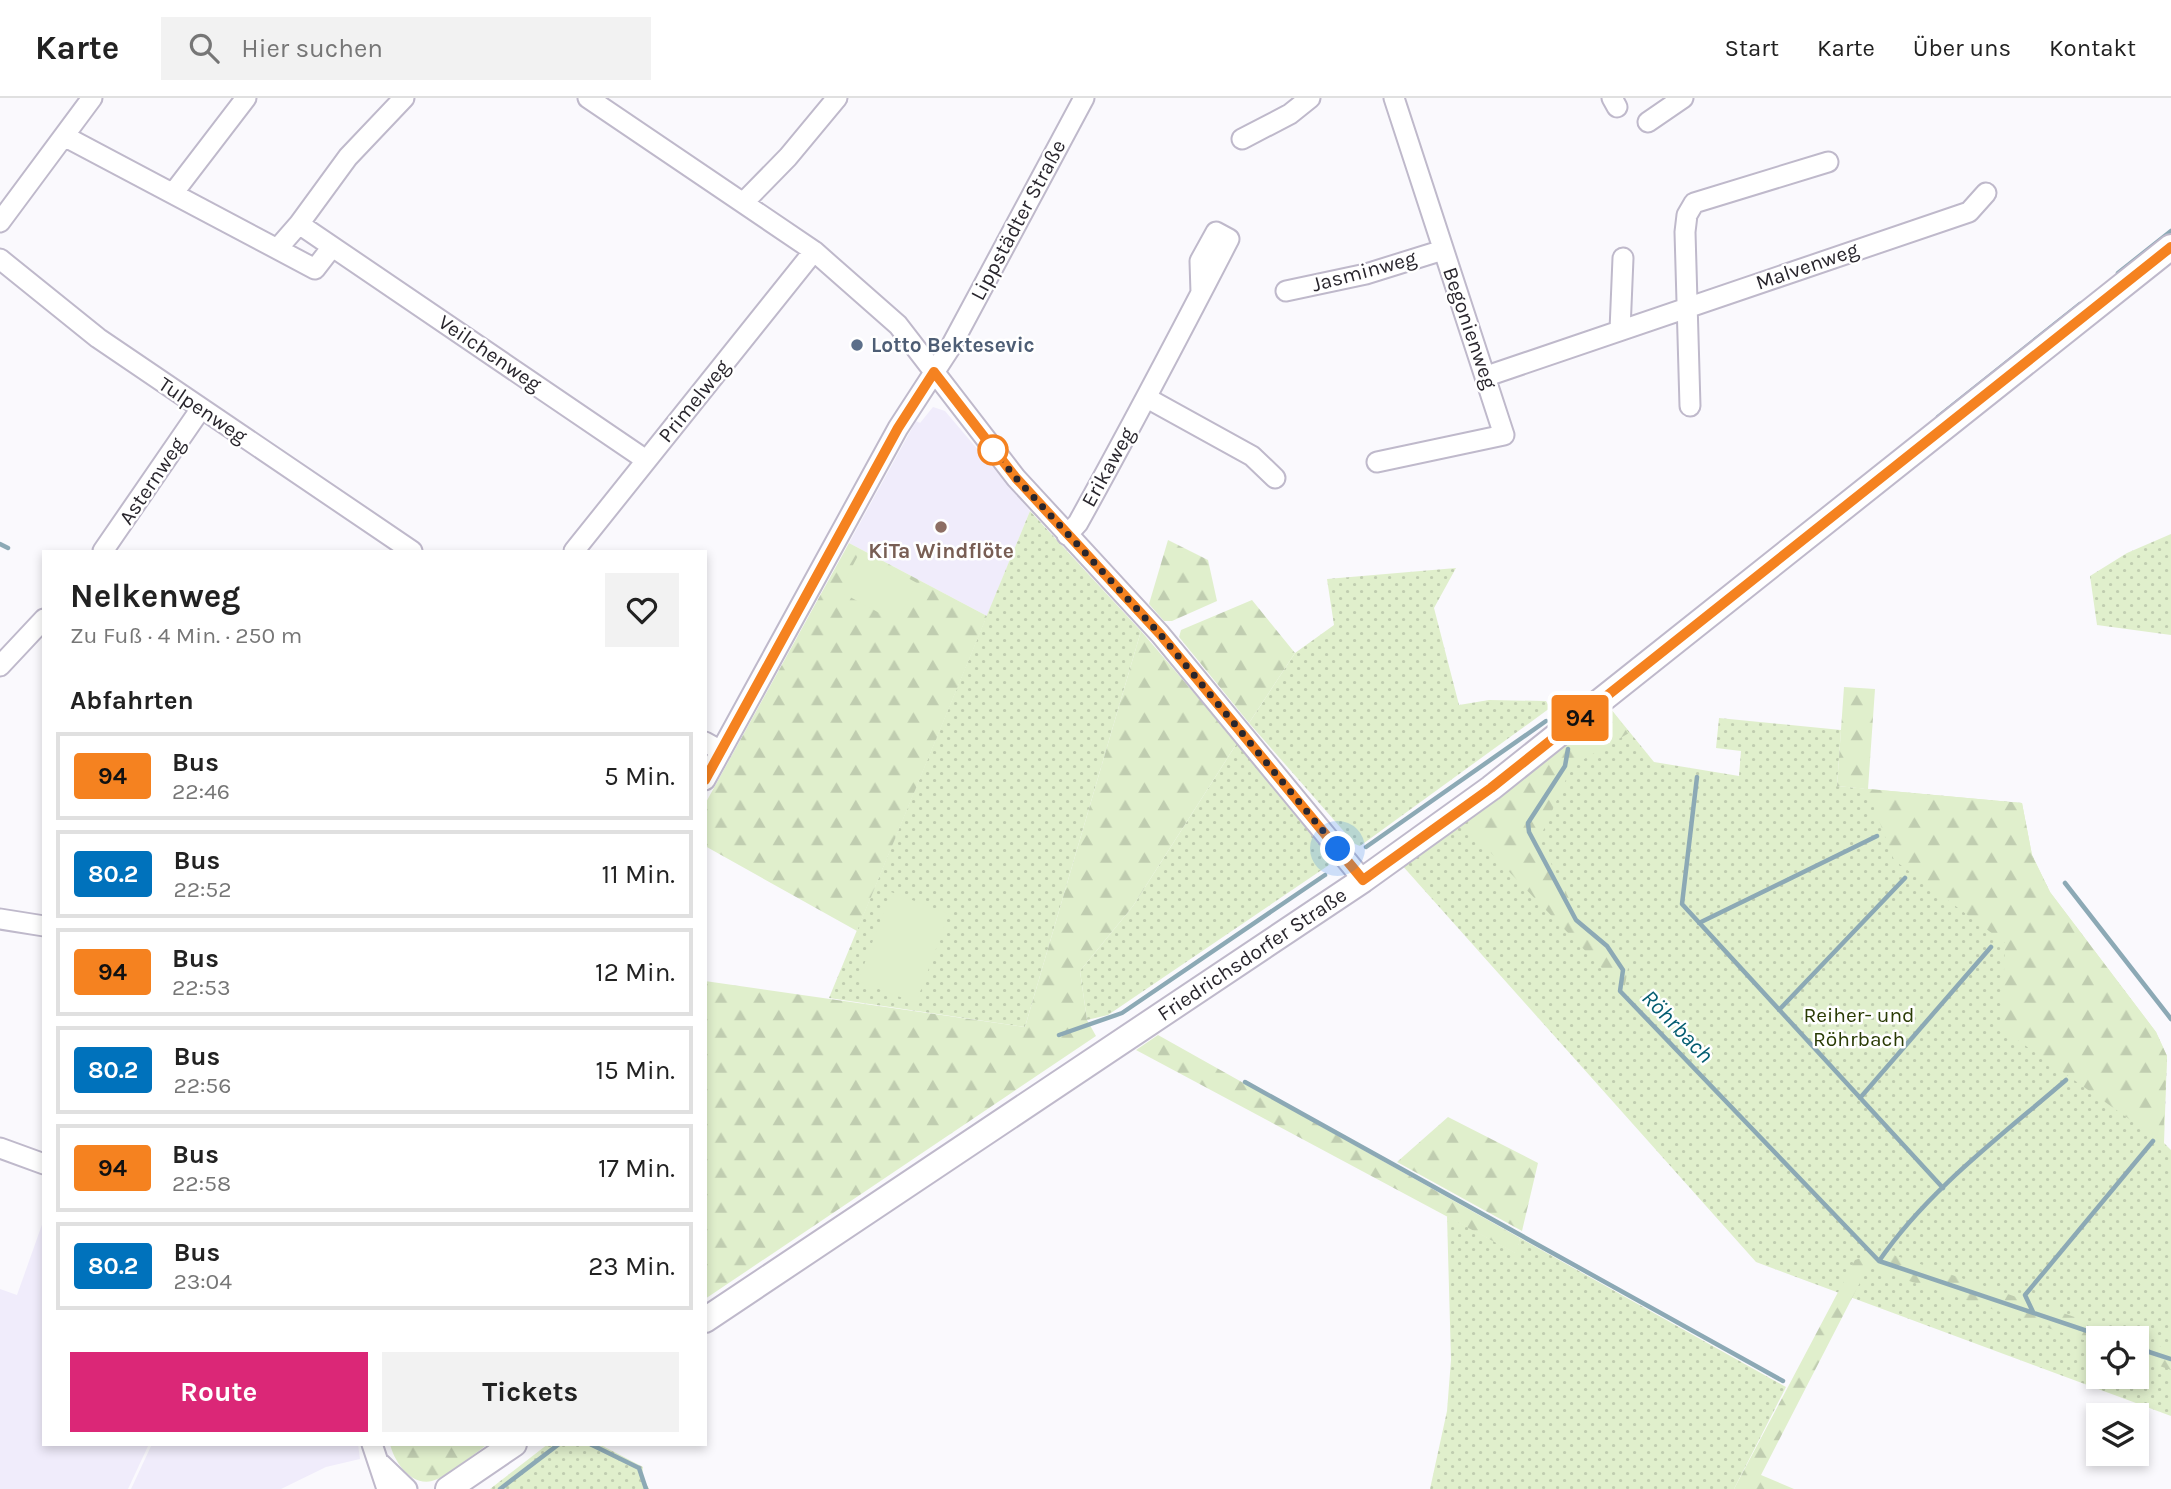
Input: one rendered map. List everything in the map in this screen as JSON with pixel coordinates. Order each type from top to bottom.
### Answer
[{"type":"main road","name":"Friedrichsdorfer Straße","points":[[707,1319],[1363,880],[1491,788],[2171,247]]},
{"type":"main road","points":[[448,1489],[511,1446]]},
{"type":"main road","points":[[470,1489],[527,1446]]},
{"type":"street","points":[[0,222],[92,98]]},
{"type":"street","points":[[174,192],[246,98]]},
{"type":"street","points":[[278,248],[348,157],[404,98]]},
{"type":"street","points":[[744,202],[837,98]]},
{"type":"street","name":"Lippstädter Straße","points":[[707,772],[713,747],[898,428],[934,372],[1084,98]]},
{"type":"street","points":[[1242,139],[1290,114],[1310,98]]},
{"type":"street","name":"Begonienweg","points":[[1377,462],[1504,435],[1487,376],[1394,98]]},
{"type":"street","points":[[1648,122],[1682,98]]},
{"type":"street","points":[[596,100],[814,251],[898,325],[1016,478],[1160,634],[1363,880]]},
{"type":"street","points":[[64,136],[315,269],[332,247]]},
{"type":"street","points":[[1690,406],[1685,232],[1687,215],[1695,203],[1828,162]]},
{"type":"street","name":"Malvenweg","points":[[1487,376],[1969,212],[1986,192]]},
{"type":"street","name":"Veilchenweg","points":[[299,224],[646,460]]},
{"type":"street","name":"Jasminweg","points":[[1286,290],[1366,274],[1443,250]]},
{"type":"street","name":"Primelweg","points":[[575,550],[814,251]]},
{"type":"street","points":[[1620,330],[1623,258]]},
{"type":"street","name":"Tulpenweg","points":[[0,259],[98,338],[411,550]]},
{"type":"street","name":"Erikaweg","points":[[1068,535],[1078,523],[1147,398],[1201,293]]},
{"type":"street","points":[[1147,398],[1252,456],[1275,478]]},
{"type":"street","name":"Asternweg","points":[[104,550],[201,410]]},
{"type":"street","points":[[0,666],[42,621]]},
{"type":"street","points":[[0,919],[42,926]]},
{"type":"street","points":[[0,1148],[42,1163]]},
{"type":"street","points":[[375,1452],[387,1489]]},
{"type":"street","points":[[375,1452],[407,1489]]},
{"type":"shaded area","name":"KiTa Windflöte","points":[[933,407],[945,411],[1030,511],[987,616],[849,543],[916,421],[920,423]]},
{"type":"shaded area","points":[[42,1225],[42,1446],[148,1446],[128,1489],[0,1489],[0,1289],[17,1295]]},
{"type":"shaded area","points":[[151,1446],[358,1446],[360,1459],[326,1467],[281,1489],[131,1489]]},
{"type":"green space","points":[[1030,511],[1141,631],[1025,1027],[829,998]]},
{"type":"green space","points":[[2171,534],[2171,635],[2097,625],[2090,576],[2127,553]]},
{"type":"green space","points":[[1168,540],[1208,560],[1217,601],[1172,621],[1164,621],[1149,604]]},
{"type":"green space","points":[[849,543],[987,616],[857,931],[707,847],[707,800]]},
{"type":"green space","points":[[860,552],[917,583],[896,622],[839,591]]},
{"type":"green space","points":[[1456,568],[1434,608],[1459,705],[1489,700],[1546,701],[1550,708],[1360,846],[1355,844],[1249,723],[1295,653],[1334,625],[1327,579]]},
{"type":"green space","points":[[1252,600],[1295,653],[1249,723],[1179,637],[1181,630]]},
{"type":"green space","points":[[1141,631],[1237,743],[1133,906],[1080,971],[1087,1020],[1096,1036],[707,1298],[707,981],[1025,1027]]},
{"type":"green space","points":[[1844,687],[1875,689],[1868,789],[2022,803],[2032,855],[2050,892],[2156,1032],[2167,1056],[2163,1143],[2002,1029],[2005,943],[1894,860],[1867,789],[1837,786]]},
{"type":"green space","name":"Reiher- und Röhrbach","points":[[1610,708],[1654,762],[1739,776],[1741,751],[1716,748],[1719,718],[1841,730],[1837,786],[2022,803],[2032,855],[2050,892],[2156,1032],[2167,1056],[2164,1143],[2171,1150],[2171,1416],[2149,1408],[2149,1403],[2136,1403],[2098,1389],[2149,1389],[2149,1326],[2086,1326],[2086,1384],[1756,1262],[1400,863],[1497,799]]},
{"type":"green space","points":[[1610,708],[1629,733],[1572,766],[1539,840],[1578,916],[1609,944],[1628,968],[1624,991],[1465,826]]},
{"type":"green space","points":[[1237,743],[1326,852],[1329,865],[1108,1015],[1087,1020],[1080,971],[1133,906]]},
{"type":"green space","points":[[891,892],[949,914],[916,1003],[858,981]]},
{"type":"green space","points":[[1158,1035],[1520,1238],[1517,1254],[1136,1050]]},
{"type":"green space","points":[[1448,1117],[1538,1163],[1522,1231],[1397,1162]]},
{"type":"green space","points":[[1447,1216],[1516,1253],[1520,1238],[1786,1387],[1734,1489],[1430,1489],[1447,1411],[1451,1360]]},
{"type":"green space","points":[[1882,1251],[2101,1326],[2086,1326],[2086,1341],[1868,1267],[1761,1475],[1794,1489],[1734,1489],[1855,1260]]},
{"type":"green space","points":[[2149,1342],[2171,1350],[2171,1370],[2149,1362]]},
{"type":"green space","points":[[391,1446],[485,1446],[445,1475],[432,1481],[424,1482],[410,1476],[395,1458]]},
{"type":"green space","points":[[545,1446],[603,1446],[643,1467],[642,1475],[649,1489],[490,1489]]},
{"type":"waterway","points":[[2118,273],[2171,231]]},
{"type":"waterway","points":[[1938,417],[2080,304]]},
{"type":"waterway","name":"Röhrbach","points":[[0,544],[8,548]]},
{"type":"waterway","name":"Röhrbach","points":[[1366,847],[1546,721]]},
{"type":"waterway","name":"Röhrbach","points":[[1568,749],[1565,766],[1528,823],[1529,832],[1576,920],[1607,946],[1623,970],[1620,991],[1879,1261],[2086,1331]]},
{"type":"waterway","points":[[1697,777],[1682,904],[1943,1188]]},
{"type":"waterway","points":[[1699,923],[1877,836]]},
{"type":"waterway","name":"Röhrbach","points":[[1059,1035],[1122,1013],[1325,875]]},
{"type":"waterway","points":[[1779,1010],[1905,878]]},
{"type":"waterway","points":[[2065,883],[2171,1019]]},
{"type":"waterway","points":[[1860,1098],[1991,947]]},
{"type":"waterway","points":[[1879,1261],[1898,1235],[1943,1187],[2066,1080]]},
{"type":"waterway","points":[[1245,1082],[1783,1381]]},
{"type":"waterway","points":[[2033,1312],[2025,1295],[2153,1141]]},
{"type":"waterway","points":[[2149,1352],[2171,1359]]},
{"type":"waterway","points":[[500,1489],[556,1446]]},
{"type":"waterway","points":[[594,1446],[639,1468],[646,1489]]},
{"type":"bus line","name":"94","points":[[707,776],[898,428],[934,372],[1016,478],[1160,634],[1363,880],[1491,788],[2171,247]]},
{"type":"place","name":"Lotto Bektesevic","points":[[857,345]]},
{"type":"place","name":"KiTa Windflöte","points":[[941,527]]},
{"type":"route","points":[[993,450],[989,445],[1016,478],[1160,634],[1338,849]]}]
